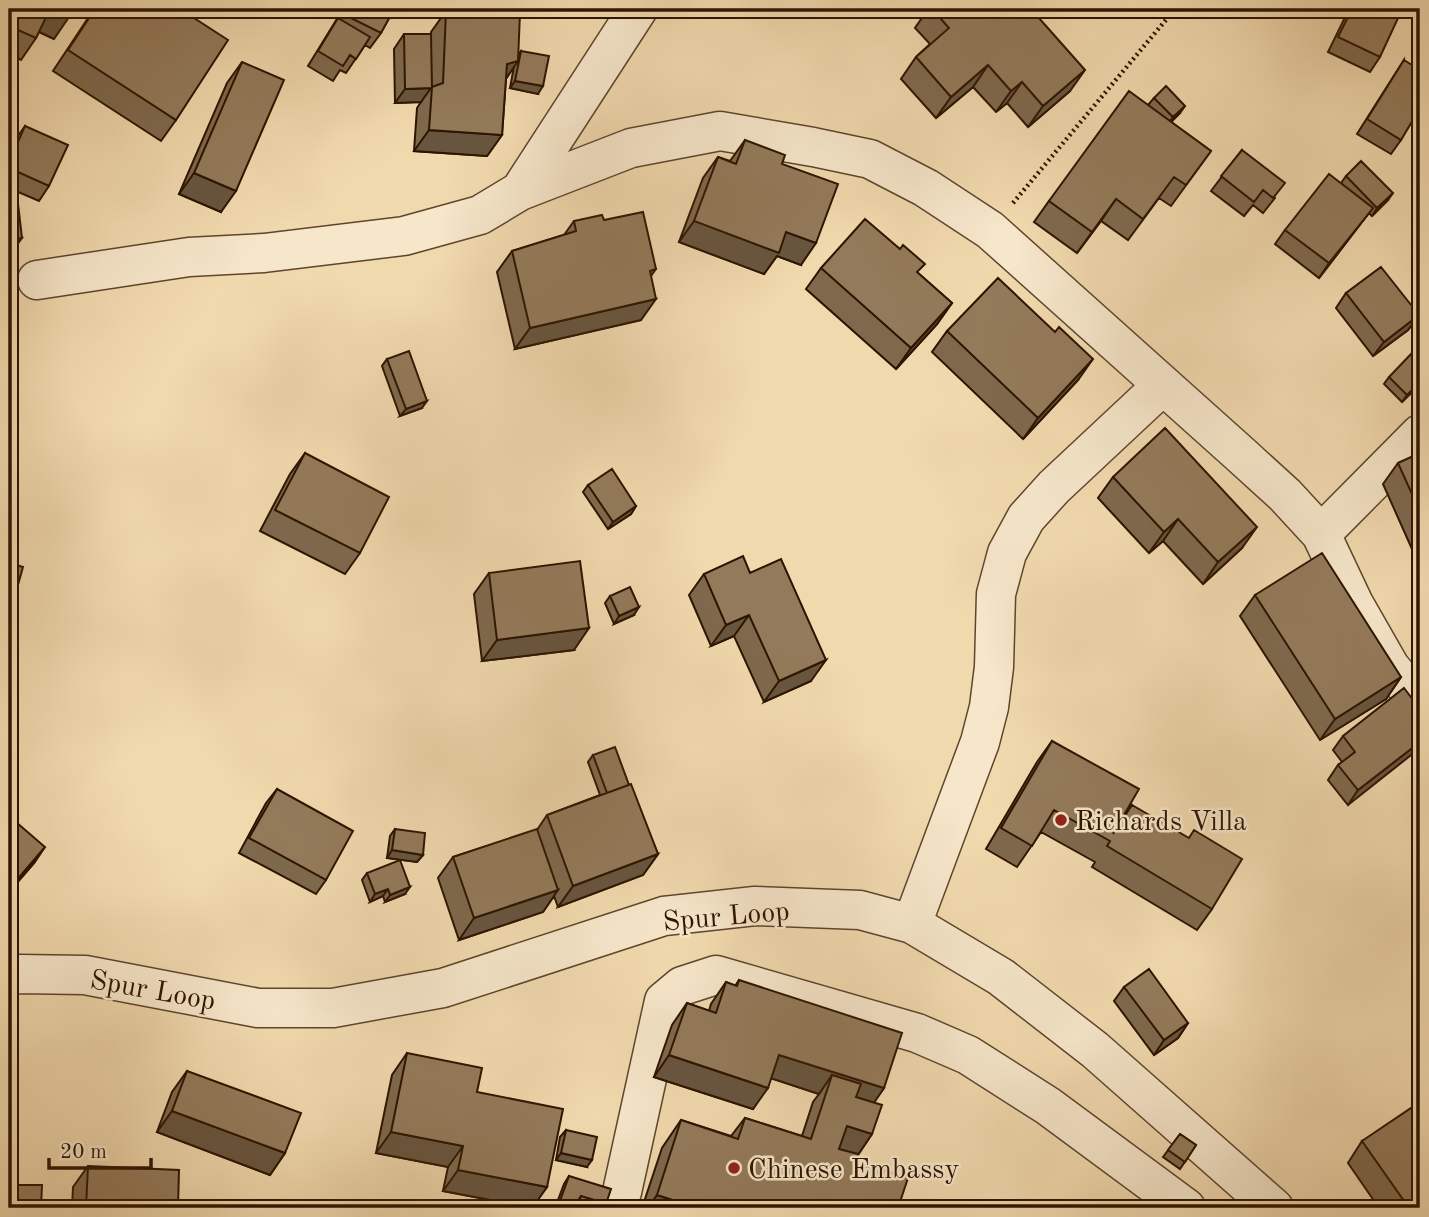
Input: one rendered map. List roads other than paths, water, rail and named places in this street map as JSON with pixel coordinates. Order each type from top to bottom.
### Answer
[{"type":"street","points":[[520,191],[638,9]]},
{"type":"street","points":[[37,280],[189,257],[264,253],[404,236],[480,215],[520,191],[631,148],[720,131],[870,159],[926,188],[990,230],[1285,495],[1321,534],[1372,635],[1391,667],[1420,704]]},
{"type":"street","points":[[912,924],[980,742],[986,719],[994,667],[996,594],[1007,553],[1026,518],[1162,386]]},
{"type":"street","points":[[1321,534],[1420,434]]},
{"type":"street","name":"Spur Loop","points":[[9,976],[85,975],[258,1008],[333,1009],[443,988],[664,916],[755,906],[860,910],[912,924],[1001,977],[1095,1050],[1274,1208]]},
{"type":"street","points":[[622,1192],[664,1001],[682,986],[716,975],[917,1033],[968,1055],[1048,1106],[1186,1208]]},
{"type":"place","name":"Richards Villa","points":[[1061,820]]},
{"type":"place","name":"Chinese Embassy","points":[[734,1168]]}]
